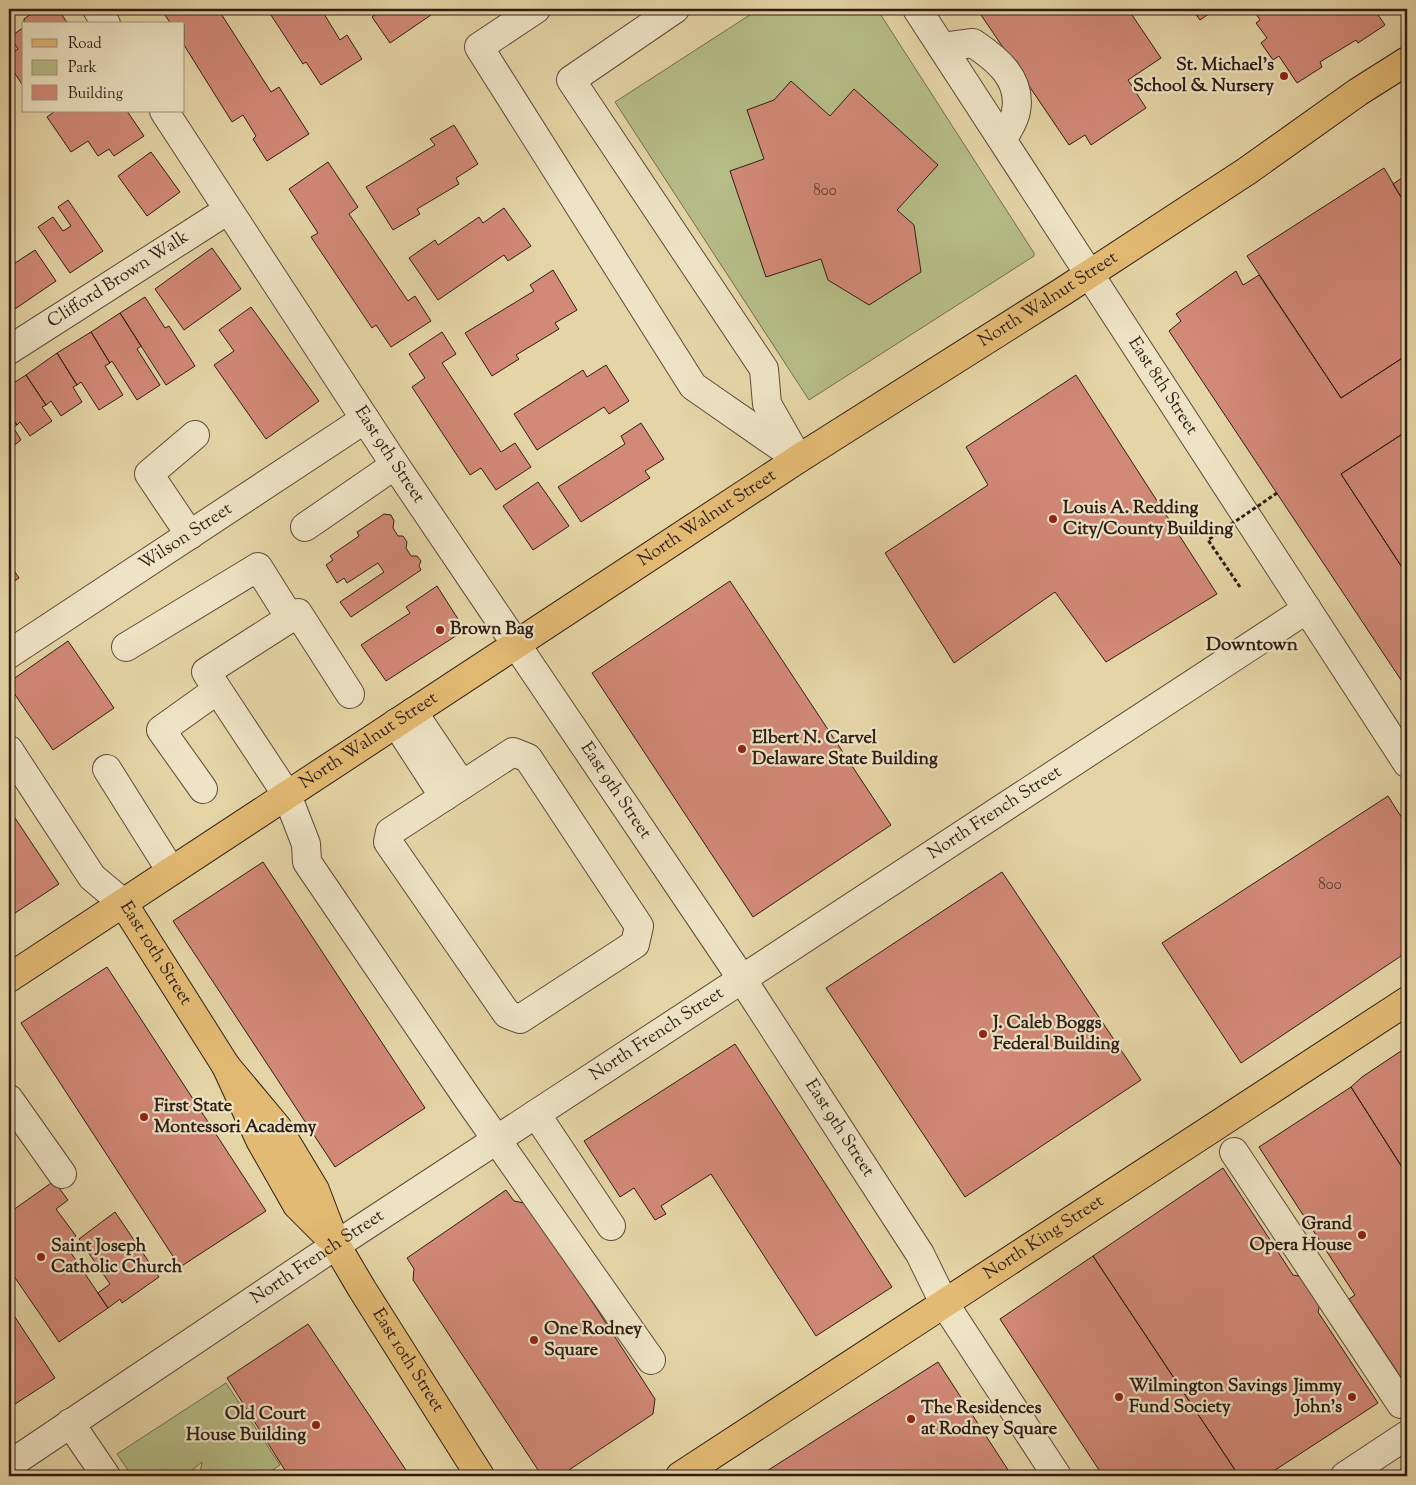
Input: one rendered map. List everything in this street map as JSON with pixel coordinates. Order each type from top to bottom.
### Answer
[{"type":"main road","name":"North Walnut Street","points":[[9,978],[798,459],[1268,157],[1358,92],[1407,60]]},
{"type":"main road","name":"East 10th Street","points":[[123,903],[226,1066],[260,1140],[297,1205],[336,1245],[480,1476]]},
{"type":"main road","name":"North King Street","points":[[680,1476],[1407,1001]]},
{"type":"street","points":[[97,9],[105,22]]},
{"type":"street","points":[[536,9],[479,47],[693,386],[798,459]]},
{"type":"street","points":[[675,9],[571,80],[764,369],[768,404],[798,459]]},
{"type":"street","name":"East 8th Street","points":[[917,9],[1407,763]]},
{"type":"street","points":[[942,47],[973,43],[996,59],[1012,81],[1017,97],[1016,113],[1003,139]]},
{"type":"street","name":"East 9th Street","points":[[165,112],[395,465],[742,979],[920,1254],[944,1303],[1057,1476]]},
{"type":"street","name":"Clifford Brown Walk","points":[[9,350],[228,210]]},
{"type":"street","name":"Wilson Street","points":[[9,654],[365,419]]},
{"type":"street","points":[[190,535],[149,474],[195,435]]},
{"type":"street","points":[[305,527],[395,465]]},
{"type":"street","points":[[126,646],[258,567],[290,618]]},
{"type":"street","name":"North French Street","points":[[9,1465],[336,1245],[1307,609]]},
{"type":"street","points":[[350,694],[298,613],[206,672],[287,795],[306,844],[307,862],[651,1360]]},
{"type":"street","points":[[203,789],[160,730],[217,690]]},
{"type":"street","points":[[404,718],[453,791]]},
{"type":"street","name":"East 10th Street","points":[[9,750],[92,877],[123,903]]},
{"type":"street","points":[[513,752],[528,758],[639,926],[634,944],[520,1019],[507,1014],[388,842],[390,832],[453,791],[513,752]]},
{"type":"street","points":[[107,769],[171,871]]},
{"type":"street","points":[[9,1100],[62,1174]]},
{"type":"street","points":[[536,1114],[610,1226]]},
{"type":"street","points":[[1234,1152],[1400,1404]]},
{"type":"street","points":[[70,1423],[106,1476]]},
{"type":"street","points":[[1345,1476],[1407,1435]]},
{"type":"path","points":[[1240,587],[1208,540],[1276,492]]},
{"type":"green space","points":[[759,9],[877,9],[1034,253],[1034,256],[809,400],[615,102]]},
{"type":"green space","points":[[226,1383],[280,1465],[264,1476],[242,1476],[236,1473],[221,1476],[203,1476],[200,1472],[202,1462],[185,1476],[132,1476],[117,1454]]},
{"type":"building","points":[[38,9],[58,9],[67,22],[24,22],[24,19]]},
{"type":"building","points":[[161,9],[218,9],[271,92],[279,87],[309,134],[267,161],[253,139],[256,136],[243,115],[232,122],[185,47],[185,22],[170,22]]},
{"type":"building","points":[[267,9],[321,9],[340,40],[347,35],[362,59],[321,85],[306,62],[303,64]]},
{"type":"building","points":[[372,9],[427,9],[431,15],[390,43],[372,17],[376,14]]},
{"type":"building","points":[[977,9],[1128,9],[1161,58],[1128,80],[1146,108],[1091,145],[1085,135],[1069,145]]},
{"type":"building","name":"St. Michael’s School & Nursery","points":[[1192,9],[1216,9],[1200,20]]},
{"type":"building","name":"St. Michael’s School & Nursery","points":[[1253,9],[1364,9],[1367,13],[1374,9],[1385,25],[1358,43],[1356,40],[1320,62],[1322,67],[1297,83],[1279,56],[1273,60],[1261,43],[1267,38],[1256,23],[1260,20]]},
{"type":"building","points":[[22,28],[22,84],[9,65],[9,55],[18,49],[10,37]]},
{"type":"building","points":[[791,81],[830,116],[854,89],[938,165],[897,210],[914,225],[921,272],[869,305],[828,280],[821,259],[766,277],[730,171],[764,159],[747,110],[774,100]]},
{"type":"building","points":[[54,112],[128,112],[144,136],[114,156],[109,149],[98,156],[88,141],[71,152],[47,117]]},
{"type":"building","points":[[454,125],[478,164],[456,178],[459,184],[417,209],[420,214],[393,230],[366,187],[435,145],[430,139]]},
{"type":"building","points":[[151,152],[180,192],[147,216],[118,176]]},
{"type":"building","points":[[328,162],[358,207],[349,214],[408,301],[415,296],[431,321],[391,347],[376,325],[372,328],[311,237],[318,233],[289,189]]},
{"type":"building","points":[[1407,165],[1407,207],[1393,184],[1405,176],[1401,169]]},
{"type":"building","points":[[1384,168],[1407,207],[1407,355],[1341,398],[1247,256]]},
{"type":"building","points":[[68,200],[103,251],[70,273],[38,227],[53,217],[63,231],[71,226],[58,207]]},
{"type":"building","points":[[504,208],[531,246],[508,261],[504,255],[438,300],[409,258],[435,240],[438,245],[479,217],[483,223]]},
{"type":"building","points":[[212,248],[241,289],[184,330],[155,289]]},
{"type":"building","points":[[35,250],[56,281],[9,313],[9,267]]},
{"type":"building","points":[[553,270],[577,310],[555,323],[559,329],[516,355],[519,359],[492,376],[465,333],[534,291],[530,285]]},
{"type":"building","points":[[1236,271],[1243,285],[1259,275],[1341,398],[1407,355],[1407,431],[1341,474],[1407,575],[1407,689],[1169,331],[1181,321],[1176,314]]},
{"type":"building","points":[[145,297],[165,328],[169,326],[195,366],[166,385],[120,313]]},
{"type":"building","points":[[251,307],[319,401],[266,439],[214,365],[234,351],[219,330]]},
{"type":"building","points":[[120,313],[141,346],[137,349],[160,385],[137,400],[112,361],[110,363],[91,332]]},
{"type":"building","points":[[91,332],[110,363],[105,366],[123,395],[99,410],[81,382],[77,385],[57,353]]},
{"type":"building","points":[[442,332],[456,354],[442,363],[501,452],[515,443],[531,467],[496,490],[481,468],[470,475],[412,387],[425,378],[409,354]]},
{"type":"building","points":[[57,353],[77,385],[73,387],[82,402],[61,416],[51,401],[46,405],[26,375]]},
{"type":"building","points":[[606,365],[629,401],[609,414],[604,407],[537,450],[514,414],[583,370],[587,377]]},
{"type":"building","points":[[26,375],[46,405],[42,407],[52,421],[30,436],[20,422],[17,425],[9,413],[9,386]]},
{"type":"building","name":"Louis A. Redding City/County Building","points":[[1076,375],[1217,594],[1106,662],[1055,592],[954,663],[885,553],[988,485],[966,447]]},
{"type":"building","points":[[9,413],[17,425],[13,427],[21,440],[9,449]]},
{"type":"building","points":[[641,423],[664,459],[645,471],[650,478],[581,522],[558,487],[625,444],[621,436]]},
{"type":"building","points":[[1407,431],[1407,575],[1341,474]]},
{"type":"building","points":[[538,482],[569,526],[533,550],[503,506]]},
{"type":"building","points":[[384,514],[391,515],[394,521],[393,528],[398,536],[403,536],[407,542],[406,548],[411,556],[417,556],[421,561],[419,566],[421,570],[351,617],[340,602],[384,572],[378,563],[347,583],[344,578],[337,583],[326,565],[333,560],[330,556],[359,536],[357,532]]},
{"type":"building","points":[[9,563],[19,578],[9,585]]},
{"type":"building","name":"Elbert N. Carvel Delaware State Building","points":[[730,581],[891,825],[753,917],[592,673]]},
{"type":"building","points":[[437,586],[465,630],[386,681],[361,645],[410,613],[406,607]]},
{"type":"building","points":[[68,641],[114,708],[53,750],[9,686],[9,682]]},
{"type":"building","points":[[1388,796],[1407,826],[1407,952],[1241,1063],[1162,943]]},
{"type":"building","points":[[9,809],[59,884],[9,917]]},
{"type":"building","points":[[263,862],[425,1108],[335,1167],[173,921]]},
{"type":"building","name":"J. Caleb Boggs Federal Building","points":[[1002,872],[1141,1080],[965,1197],[826,988]]},
{"type":"building","name":"First State Montessori Academy","points":[[107,967],[266,1211],[180,1267],[21,1023]]},
{"type":"building","points":[[735,1044],[892,1287],[816,1336],[711,1174],[661,1206],[666,1214],[655,1220],[634,1188],[620,1197],[584,1141]]},
{"type":"building","points":[[1407,1047],[1407,1175],[1351,1087],[1362,1077]]},
{"type":"building","name":"Grand Opera House","points":[[1351,1087],[1407,1175],[1407,1380],[1404,1382],[1349,1299],[1355,1295],[1259,1147]]},
{"type":"building","points":[[1223,1168],[1293,1275],[1315,1279],[1323,1291],[1318,1312],[1378,1403],[1266,1476],[1239,1476],[1093,1256]]},
{"type":"building","name":"Saint Joseph Catholic Church","points":[[54,1181],[68,1200],[56,1209],[76,1236],[65,1244],[108,1308],[59,1342],[9,1269],[9,1213]]},
{"type":"building","name":"One Rodney Square","points":[[506,1190],[514,1201],[529,1204],[655,1399],[653,1414],[560,1476],[542,1476],[413,1280],[414,1269],[407,1258]]},
{"type":"building","points":[[115,1212],[159,1277],[122,1303],[120,1299],[108,1308],[98,1293],[110,1284],[79,1239]]},
{"type":"building","name":"Wilmington Savings Fund Society","points":[[1093,1256],[1239,1476],[1103,1476],[1000,1319]]},
{"type":"building","points":[[9,1308],[55,1378],[9,1408]]},
{"type":"building","name":"Old Court House Building","points":[[308,1324],[410,1476],[279,1476],[286,1472],[227,1378]]},
{"type":"building","name":"The Residences at Rodney Square","points":[[938,1362],[1012,1476],[759,1476]]},
{"type":"place","name":"St. Michael’s School & Nursery","points":[[1284,76]]},
{"type":"place","name":"Louis A. Redding City/County Building","points":[[1053,519]]},
{"type":"place","name":"Brown Bag","points":[[440,630]]},
{"type":"place","name":"Elbert N. Carvel Delaware State Building","points":[[742,749]]},
{"type":"place","name":"J. Caleb Boggs Federal Building","points":[[983,1034]]},
{"type":"place","name":"First State Montessori Academy","points":[[144,1117]]},
{"type":"place","name":"Grand Opera House","points":[[1362,1235]]},
{"type":"place","name":"Saint Joseph Catholic Church","points":[[41,1257]]},
{"type":"place","name":"One Rodney Square","points":[[534,1340]]},
{"type":"place","name":"Wilmington Savings Fund Society","points":[[1119,1397]]},
{"type":"place","name":"Jimmy John's","points":[[1352,1397]]},
{"type":"place","name":"The Residences at Rodney Square","points":[[911,1419]]},
{"type":"place","name":"Old Court House Building","points":[[316,1425]]},
{"type":"district","name":"Downtown","points":[[1252,645]]}]
